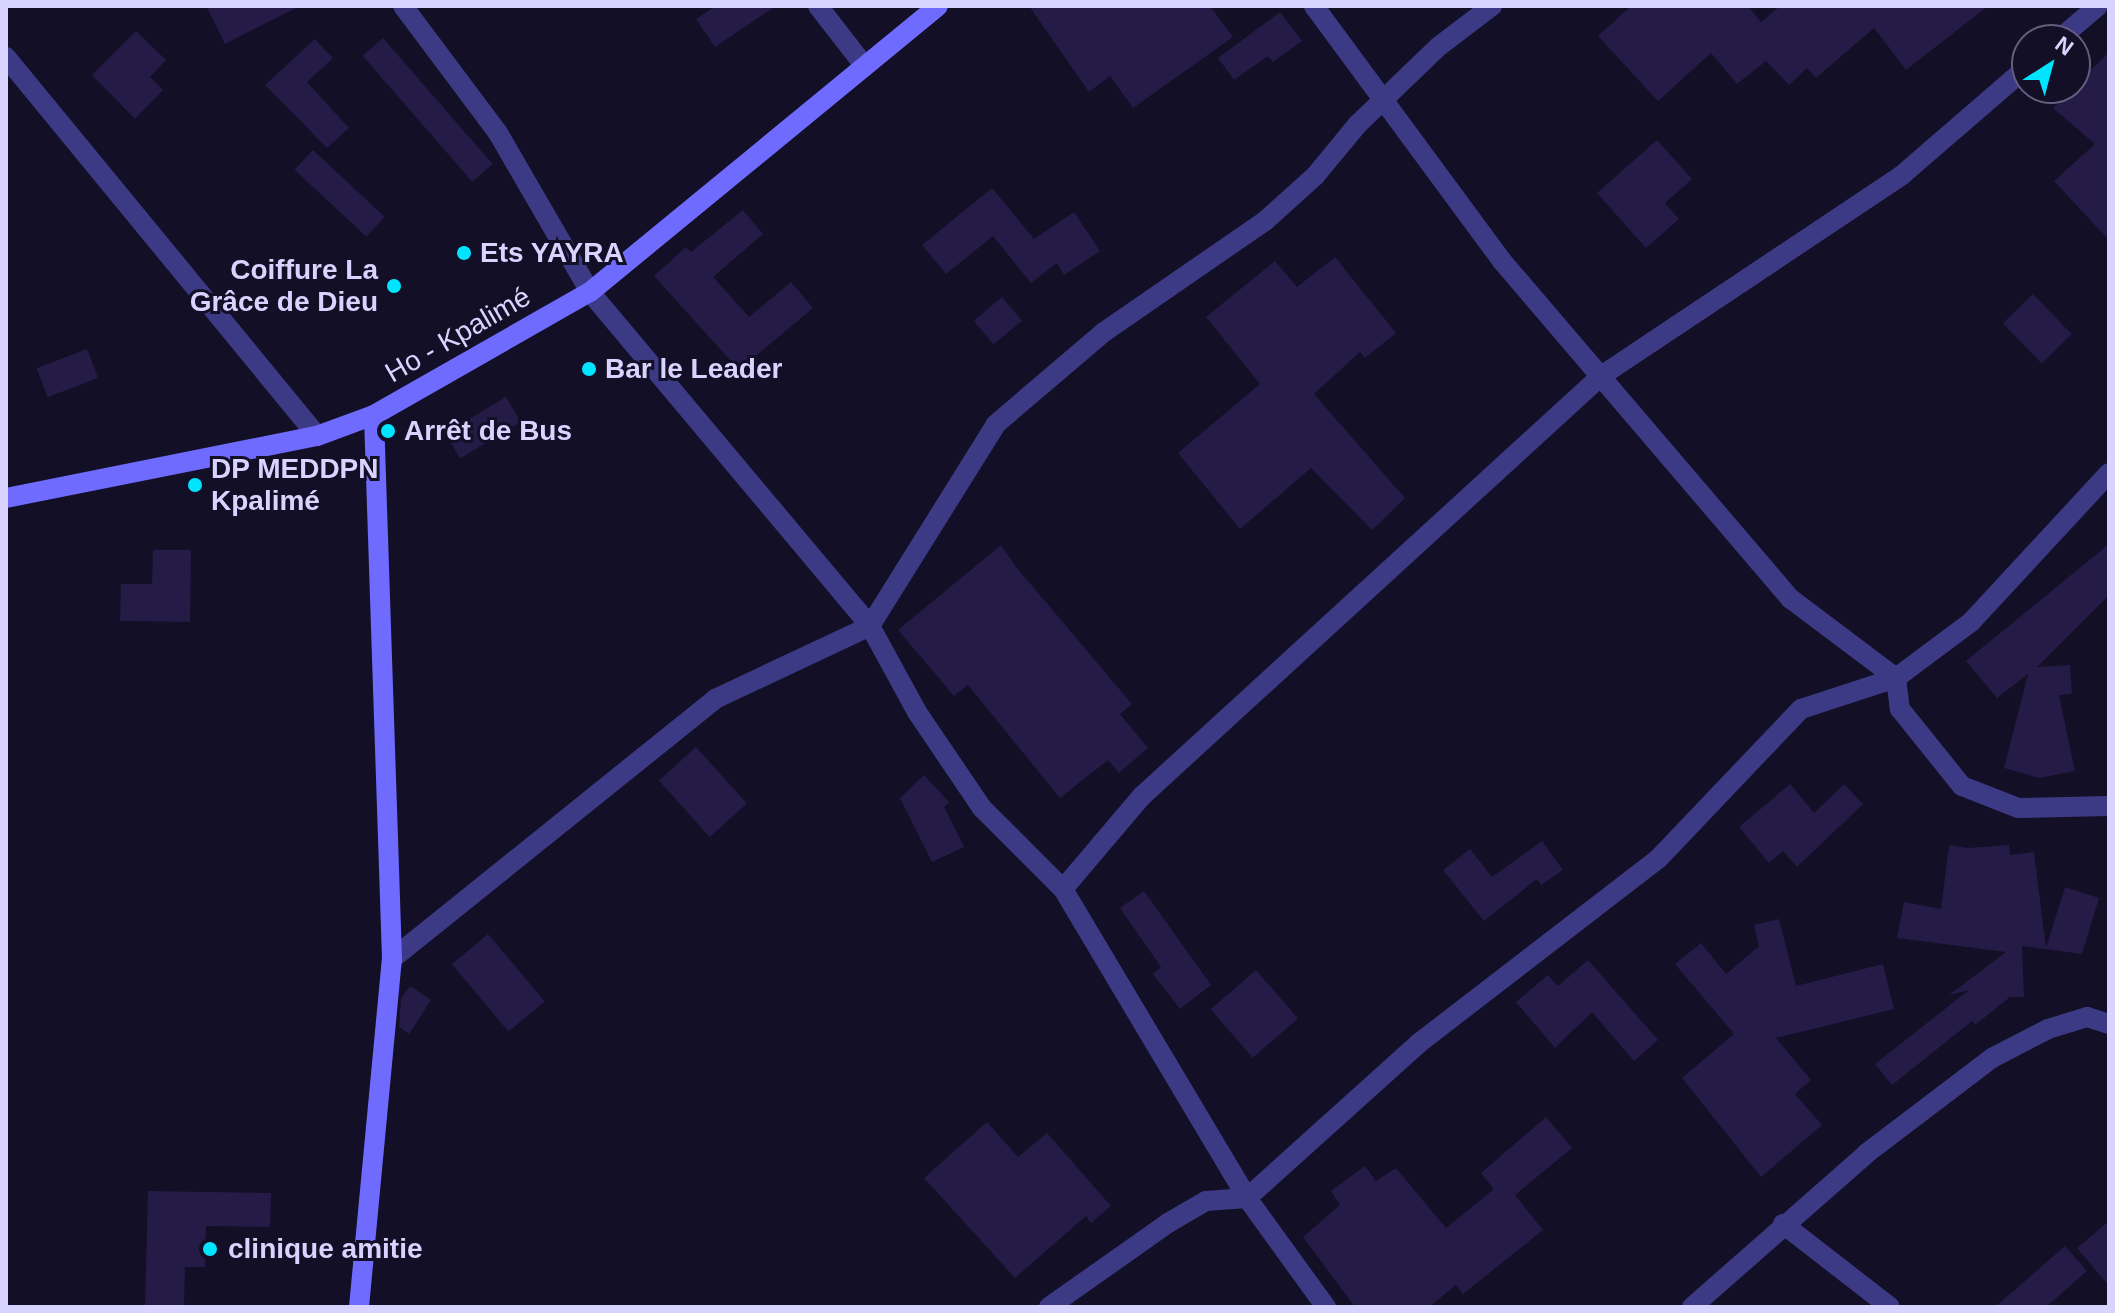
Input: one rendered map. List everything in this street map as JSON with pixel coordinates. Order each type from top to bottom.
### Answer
[{"type":"main road","name":"Ho - Kpalimé","points":[[6,498],[317,436],[374,415],[590,292],[863,64],[938,6]]},
{"type":"main road","points":[[359,1307],[392,959],[374,415]]},
{"type":"street","points":[[403,6],[498,133],[590,292],[870,626],[917,712],[982,808],[1063,889],[1247,1198],[1326,1307]]},
{"type":"street","points":[[818,6],[863,64]]},
{"type":"street","points":[[1314,6],[1502,261],[1791,599],[1896,678],[1900,709],[1962,786],[2018,808],[2109,806]]},
{"type":"street","points":[[392,959],[715,699],[870,626],[996,424],[1104,332],[1265,221],[1315,176],[1383,100],[1438,47],[1492,6]]},
{"type":"street","points":[[2077,24],[2098,6]]},
{"type":"street","points":[[6,57],[317,436]]},
{"type":"street","points":[[1063,889],[1142,796],[1601,376],[1902,175],[2011,81]]},
{"type":"street","points":[[1049,1307],[1168,1223],[1206,1201],[1247,1198],[1419,1043],[1659,858],[1801,709],[1896,678],[1971,622],[2109,473]]},
{"type":"street","points":[[1692,1307],[1867,1153],[1992,1058],[2048,1029],[2087,1017],[2109,1024]]},
{"type":"street","points":[[1783,1224],[1890,1307]]},
{"type":"building","points":[[206,6],[300,6],[225,44]]},
{"type":"building","points":[[716,6],[776,6],[715,47],[696,19]]},
{"type":"building","points":[[1029,6],[1210,6],[1233,37],[1133,108],[1110,76],[1089,92]]},
{"type":"building","points":[[1631,6],[1748,6],[1761,22],[1780,6],[1988,6],[1906,70],[1874,28],[1816,78],[1807,68],[1789,85],[1766,61],[1737,84],[1711,53],[1658,101],[1598,36]]},
{"type":"building","points":[[1280,12],[1302,41],[1273,62],[1268,56],[1234,80],[1218,58]]},
{"type":"building","points":[[136,31],[166,60],[150,77],[163,90],[135,119],[92,75]]},
{"type":"building","points":[[383,38],[493,164],[472,182],[363,56]]},
{"type":"building","points":[[315,39],[333,58],[307,82],[349,128],[327,148],[265,85]]},
{"type":"building","points":[[2109,52],[2109,240],[2054,181],[2095,144],[2053,108],[2057,104],[2091,104],[2091,70]]},
{"type":"building","points":[[1657,140],[1692,179],[1665,203],[1679,219],[1646,248],[1597,193]]},
{"type":"building","points":[[313,150],[385,217],[366,237],[295,170]]},
{"type":"building","points":[[992,188],[1034,239],[1074,212],[1100,251],[1064,275],[1057,263],[1031,283],[993,236],[946,274],[922,245]]},
{"type":"building","points":[[743,210],[763,234],[713,277],[749,317],[791,282],[813,308],[739,370],[654,276],[686,247],[691,252]]},
{"type":"building","points":[[1335,257],[1396,333],[1365,358],[1360,352],[1314,394],[1405,498],[1372,530],[1311,468],[1240,529],[1178,453],[1260,384],[1206,317],[1275,261],[1297,287]]},
{"type":"building","points":[[2033,294],[2072,334],[2042,363],[2003,323]]},
{"type":"building","points":[[1002,297],[1022,321],[994,345],[974,321]]},
{"type":"building","points":[[87,349],[98,378],[48,397],[37,368]]},
{"type":"building","points":[[506,397],[521,422],[460,458],[445,434]]},
{"type":"building","points":[[2109,544],[2109,595],[2037,667],[2070,665],[2072,694],[2059,695],[2075,771],[2039,778],[2004,768],[2028,674],[1997,698],[1966,661]]},
{"type":"building","points":[[1001,545],[1132,704],[1120,714],[1148,748],[1119,773],[1108,760],[1060,798],[968,685],[954,696],[898,630]]},
{"type":"building","points":[[153,550],[191,550],[190,622],[120,621],[121,584],[152,584]]},
{"type":"building","points":[[696,747],[747,803],[710,837],[659,780]]},
{"type":"building","points":[[924,775],[949,802],[944,807],[964,847],[932,862],[900,798]]},
{"type":"building","points":[[1790,784],[1814,813],[1844,784],[1863,804],[1797,867],[1783,851],[1769,863],[1739,827]]},
{"type":"building","points":[[1542,841],[1563,870],[1541,885],[1537,879],[1484,921],[1443,870],[1470,849],[1492,877]]},
{"type":"building","points":[[1949,845],[1968,848],[2009,845],[2010,855],[2034,852],[2046,948],[2065,887],[2099,898],[2082,954],[2022,946],[2024,997],[2010,997],[1975,1025],[1972,1021],[1892,1085],[1875,1064],[1969,990],[1949,995],[2006,952],[1897,938],[1904,902],[1941,909]]},
{"type":"building","points":[[1144,891],[1211,985],[1180,1009],[1153,974],[1161,967],[1120,908]]},
{"type":"building","points":[[1779,919],[1796,986],[1883,964],[1894,1009],[1776,1038],[1811,1080],[1795,1094],[1822,1125],[1761,1177],[1682,1078],[1734,1034],[1675,964],[1701,943],[1726,974],[1759,946],[1754,925]]},
{"type":"building","points":[[488,934],[545,1001],[509,1032],[452,964]]},
{"type":"building","points":[[1588,960],[1658,1040],[1634,1061],[1592,1012],[1555,1048],[1516,1002],[1548,975],[1558,986]]},
{"type":"building","points":[[1256,970],[1298,1018],[1253,1058],[1211,1009]]},
{"type":"building","points":[[410,986],[431,1000],[409,1034],[399,1027],[401,998]]},
{"type":"building","points":[[1546,1117],[1572,1148],[1515,1195],[1543,1230],[1463,1294],[1456,1285],[1429,1307],[1355,1307],[1303,1237],[1340,1205],[1331,1191],[1365,1166],[1376,1181],[1396,1168],[1446,1228],[1494,1189],[1481,1173]]},
{"type":"building","points":[[987,1122],[1018,1157],[1047,1133],[1111,1206],[1091,1223],[1086,1216],[1015,1278],[924,1178]]},
{"type":"building","points":[[148,1191],[271,1193],[270,1227],[206,1226],[205,1267],[185,1267],[184,1307],[145,1307]]},
{"type":"building","points":[[2109,1221],[2109,1286],[2077,1248]]},
{"type":"building","points":[[2065,1246],[2087,1271],[2046,1307],[1995,1307]]},
{"type":"place","name":"Ets YAYRA","points":[[464,253]]},
{"type":"place","name":"Coiffure La Grâce de Dieu","points":[[394,286]]},
{"type":"place","name":"Bar le Leader","points":[[589,369]]},
{"type":"place","name":"Arrêt de Bus","points":[[388,431]]},
{"type":"place","name":"DP MEDDPN Kpalimé","points":[[195,485]]},
{"type":"place","name":"clinique amitie","points":[[210,1249]]}]
